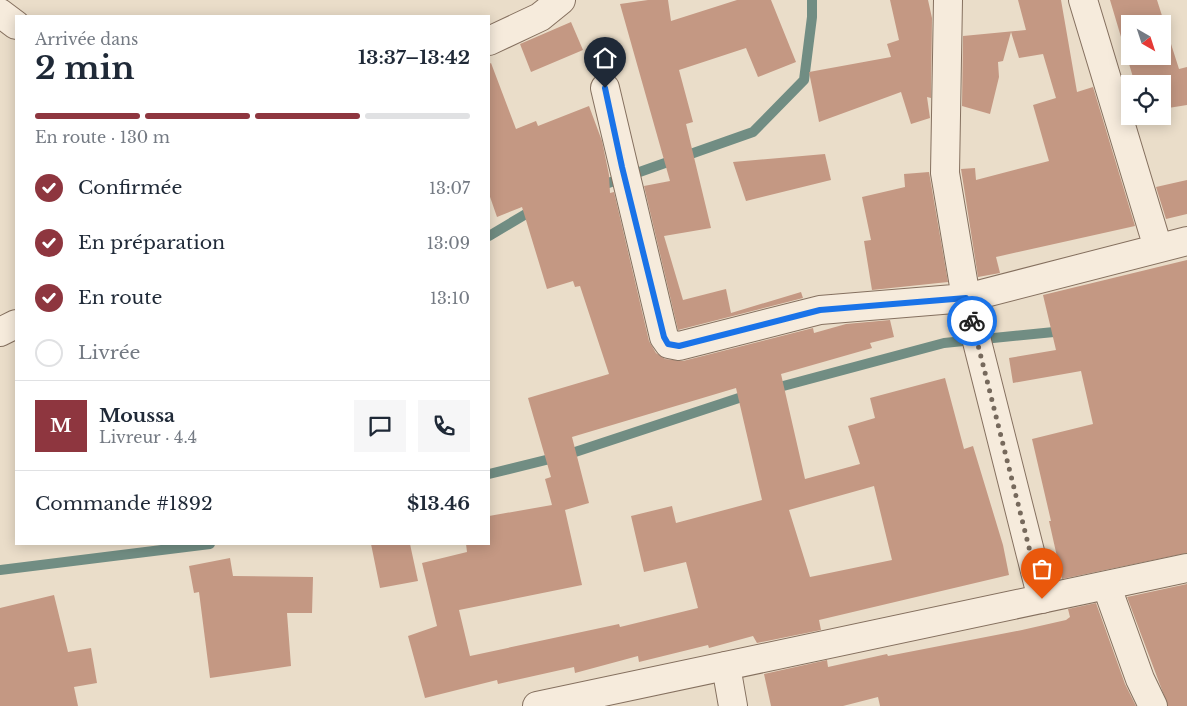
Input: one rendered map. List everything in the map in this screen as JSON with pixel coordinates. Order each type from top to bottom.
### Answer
[{"type":"street","points":[[490,41],[540,17],[560,0]]},
{"type":"street","points":[[948,0],[945,173],[968,308],[1042,599]]},
{"type":"street","points":[[1084,0],[1158,248]]},
{"type":"street","points":[[0,13],[15,24]]},
{"type":"street","points":[[605,88],[624,175],[664,337],[668,344],[679,346],[820,310],[968,308],[1158,248],[1187,241]]},
{"type":"street","points":[[0,332],[15,324]]},
{"type":"street","points":[[537,706],[1042,599],[1107,587],[1187,568]]},
{"type":"street","points":[[1107,587],[1140,679],[1153,706]]},
{"type":"street","points":[[726,666],[733,706]]},
{"type":"building","points":[[648,0],[668,0],[671,21],[737,0],[771,0],[796,62],[758,77],[746,48],[679,70],[693,122],[686,124],[711,228],[664,236],[683,300],[726,289],[731,313],[801,292],[803,298],[678,330],[644,186],[670,181],[620,4]]},
{"type":"building","points":[[890,0],[928,0],[932,18],[931,98],[927,97],[930,118],[911,124],[901,92],[819,122],[809,72],[891,57],[887,44],[899,40]]},
{"type":"building","points":[[1018,0],[1061,0],[1077,92],[1093,87],[1135,226],[996,257],[1000,273],[978,277],[961,169],[975,168],[976,180],[1049,161],[1033,105],[1056,98],[1043,54],[1019,58],[1011,32],[1003,61],[998,62],[999,77],[990,114],[962,106],[963,36],[1026,30]]},
{"type":"building","points":[[1110,0],[1157,0],[1162,15],[1121,15],[1121,37]]},
{"type":"building","points":[[571,22],[583,50],[531,72],[520,44]]},
{"type":"building","points":[[1171,44],[1179,69],[1187,67],[1187,105],[1171,108],[1171,75],[1132,75],[1129,65],[1171,65]]},
{"type":"building","points":[[491,63],[516,129],[536,121],[538,126],[589,106],[602,141],[609,175],[610,193],[614,192],[649,341],[656,353],[665,359],[683,361],[813,328],[814,333],[846,324],[890,320],[894,337],[870,343],[872,348],[781,374],[805,479],[860,464],[848,426],[875,418],[870,398],[945,378],[964,449],[973,446],[1003,545],[1009,575],[819,620],[821,630],[757,643],[753,636],[709,648],[708,645],[639,662],[638,656],[575,673],[574,667],[498,684],[497,680],[425,698],[408,636],[437,626],[422,563],[467,552],[466,545],[490,545],[490,516],[552,505],[545,479],[551,477],[528,398],[609,374],[580,286],[575,287],[573,281],[547,289],[522,207],[497,217],[490,197]],"holes":[[[736,388],[762,500],[676,523],[672,506],[631,516],[644,572],[686,562],[698,608],[620,627],[619,624],[470,656],[459,610],[582,585],[565,510],[589,503],[572,437]],[[874,486],[892,560],[810,577],[789,510]]]},
{"type":"building","points":[[825,154],[831,180],[746,201],[733,162]]},
{"type":"building","points":[[929,172],[948,282],[872,290],[864,241],[871,240],[862,197],[905,187],[904,174]]},
{"type":"building","points":[[1187,180],[1187,214],[1166,219],[1156,187]]},
{"type":"building","points":[[1187,260],[1187,553],[1062,579],[1032,439],[1093,424],[1081,371],[1013,383],[1009,358],[1056,350],[1043,295]]},
{"type":"building","points":[[371,545],[410,545],[418,581],[380,588]]},
{"type":"building","points":[[230,558],[233,576],[313,577],[312,613],[287,613],[291,666],[210,678],[199,592],[194,593],[189,566]]},
{"type":"building","points":[[1187,584],[1187,706],[1168,706],[1127,597]]},
{"type":"building","points":[[54,595],[68,652],[91,648],[97,683],[74,687],[78,706],[0,706],[0,608]]},
{"type":"building","points":[[1096,603],[1125,684],[1136,706],[880,706],[878,697],[843,706],[771,706],[764,674],[827,660],[828,667],[887,654],[888,656],[1022,630],[1066,620],[1070,617],[1068,609]]},
{"type":"waterway","points":[[597,187],[753,132],[804,80],[812,17],[812,0]]},
{"type":"waterway","points":[[490,235],[536,208]]},
{"type":"waterway","points":[[772,389],[944,343],[1064,331]]},
{"type":"waterway","points":[[490,474],[566,455],[751,394]]},
{"type":"waterway","points":[[0,570],[202,545]]},
{"type":"way so far","points":[[972,321],[1042,599]]},
{"type":"route","points":[[605,88],[622,167],[664,337],[668,344],[679,346],[820,310],[853,306],[908,304],[966,298],[972,321]]}]
